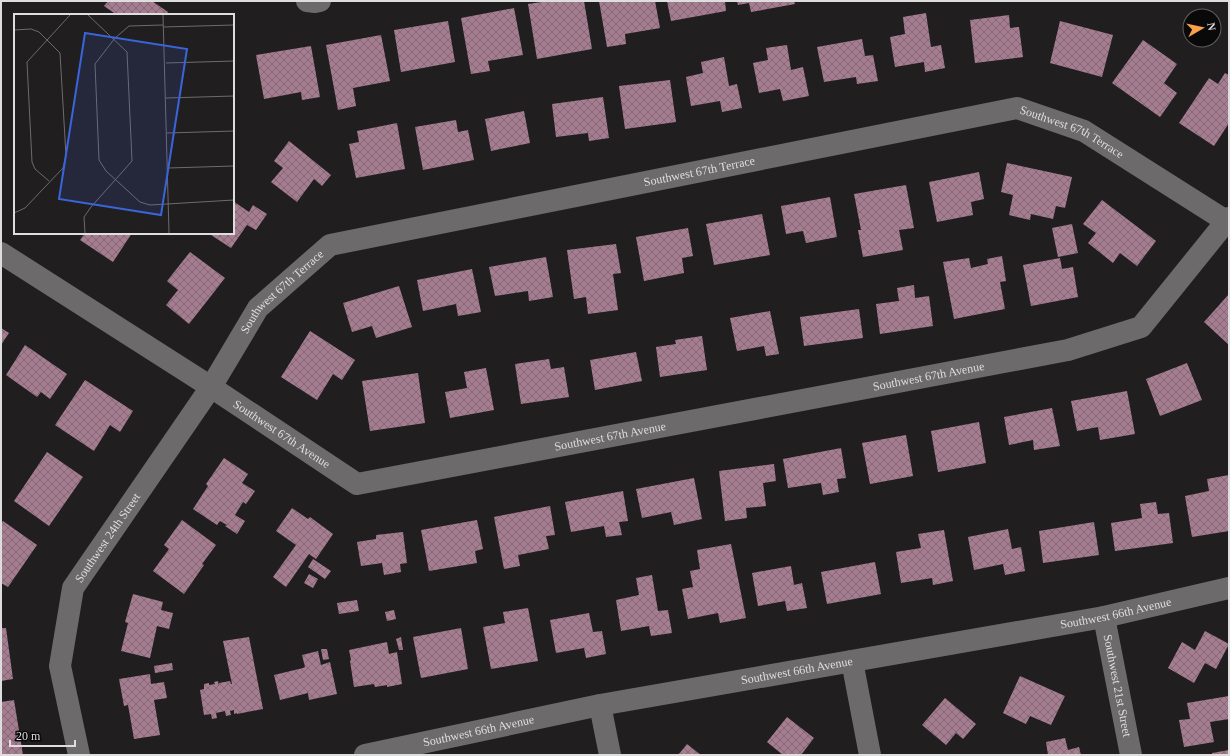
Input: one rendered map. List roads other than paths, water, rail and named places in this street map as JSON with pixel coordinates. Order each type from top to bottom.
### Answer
[{"type":"street","points":[[307,1],[320,1]]},
{"type":"street","name":"Southwest 67th Terrace","points":[[210,387],[258,308],[330,245],[1017,108],[1084,131],[1228,221]]},
{"type":"street","name":"Southwest 67th Avenue","points":[[1,253],[210,387],[357,484],[1068,350],[1141,327],[1228,221]]},
{"type":"street","name":"Southwest 24th Street","points":[[79,755],[60,666],[73,588],[210,387]]},
{"type":"street","name":"Southwest 66th Avenue","points":[[365,755],[600,705],[1104,617],[1229,588]]},
{"type":"street","name":"Southwest 21st Street","points":[[1104,617],[1131,755]]},
{"type":"street","points":[[852,661],[870,755]]},
{"type":"street","points":[[600,705],[610,755]]}]
